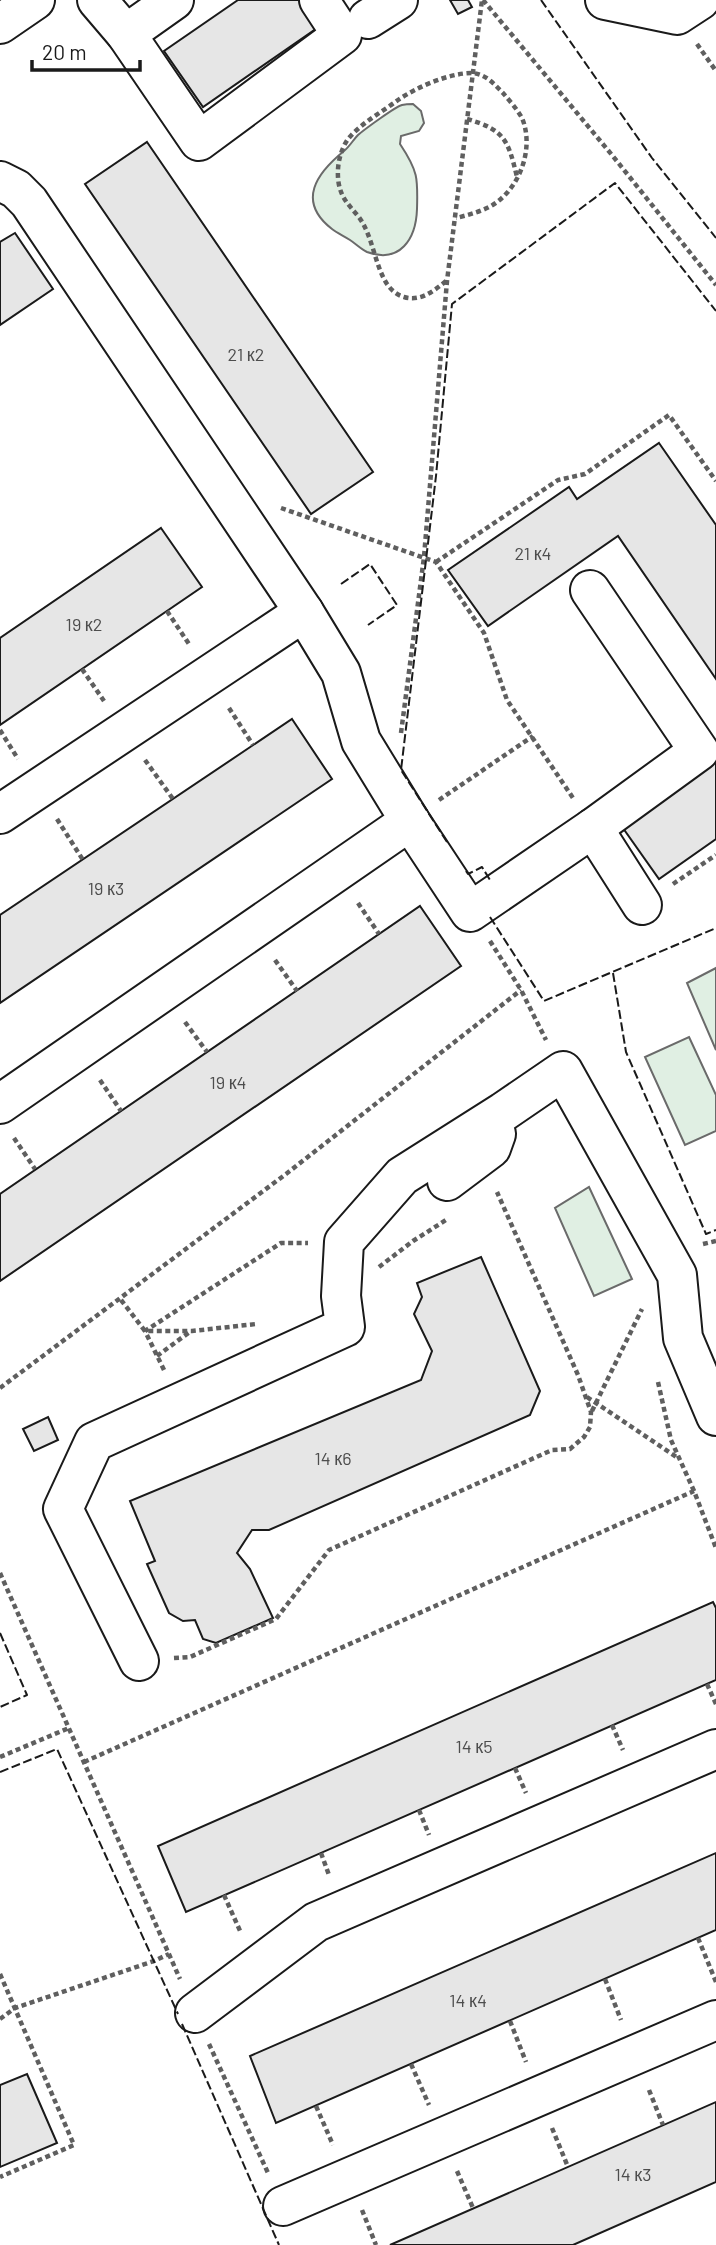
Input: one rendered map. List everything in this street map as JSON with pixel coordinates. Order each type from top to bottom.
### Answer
[{"type":"lane","points":[[0,24],[35,0]]},
{"type":"lane","points":[[97,0],[126,34],[199,141],[342,35],[319,0]]},
{"type":"lane","points":[[126,34],[173,0]]},
{"type":"lane","points":[[605,0],[677,15],[699,0]]},
{"type":"lane","points":[[0,181],[16,188],[29,202],[304,612],[341,673],[361,741],[470,912],[699,751],[590,590]]},
{"type":"lane","points":[[0,814],[304,612]]},
{"type":"lane","points":[[4,1116],[402,808]]},
{"type":"lane","points":[[593,828],[642,905]]},
{"type":"lane","points":[[139,1661],[63,1509],[94,1442],[345,1327],[341,1296],[344,1242],[402,1176],[563,1071],[677,1275],[683,1338],[716,1416]]},
{"type":"lane","points":[[447,1181],[491,1148],[503,1112]]},
{"type":"lane","points":[[195,2013],[316,1922],[716,1749]]},
{"type":"lane","points":[[282,2206],[716,2020]]},
{"type":"path","points":[[402,808],[447,281],[482,0]]},
{"type":"path","points":[[482,0],[612,155],[716,285]]},
{"type":"path","points":[[447,281],[431,293],[413,298],[394,292],[387,283],[364,227],[343,197],[338,183],[339,162],[349,138],[406,95],[430,83],[472,73],[486,76],[510,101],[522,119],[526,143],[523,167],[512,188],[493,205],[456,218]]},
{"type":"path","points":[[467,119],[495,129],[503,136],[518,178]]},
{"type":"path","points":[[436,562],[558,480],[585,474],[669,415],[716,481]]},
{"type":"path","points":[[220,488],[436,562],[484,633],[507,700],[593,828]]},
{"type":"path","points":[[402,808],[533,736]]},
{"type":"path","points":[[642,905],[716,855]]},
{"type":"path","points":[[470,912],[521,990],[563,1071]]},
{"type":"path","points":[[0,1388],[286,1174],[521,990]]},
{"type":"path","points":[[4,1116],[35,1170]]},
{"type":"path","points":[[139,1661],[190,1657],[276,1619],[329,1550],[552,1450],[570,1449],[584,1437],[590,1426],[591,1412],[586,1396],[495,1189]]},
{"type":"path","points":[[341,1296],[413,1241],[448,1219]]},
{"type":"path","points":[[145,1331],[281,1243],[344,1242]]},
{"type":"path","points":[[591,1412],[647,1298]]},
{"type":"path","points":[[121,1300],[145,1331],[179,1403]]},
{"type":"path","points":[[145,1331],[192,1331],[266,1323]]},
{"type":"path","points":[[157,1356],[192,1331]]},
{"type":"path","points":[[657,1377],[671,1440],[716,1548]]},
{"type":"path","points":[[586,1396],[679,1459]]},
{"type":"path","points":[[83,1762],[694,1491]]},
{"type":"path","points":[[0,1573],[282,2206]]},
{"type":"path","points":[[707,1684],[716,1704]]},
{"type":"path","points":[[0,1757],[69,1728]]},
{"type":"path","points":[[698,1938],[716,1982]]},
{"type":"path","points":[[0,2019],[15,2008],[169,1954]]},
{"type":"path","points":[[0,1974],[74,2146],[0,2178]]},
{"type":"green space","points":[[413,104],[421,111],[424,123],[419,131],[401,136],[400,144],[414,168],[417,182],[417,209],[413,230],[404,246],[397,252],[379,255],[367,252],[321,219],[315,208],[314,188],[326,169],[358,135],[398,107]]},
{"type":"green space","points":[[716,968],[716,1050],[687,983]]},
{"type":"green space","points":[[689,1037],[716,1095],[716,1131],[685,1145],[645,1057]]},
{"type":"green space","points":[[589,1187],[632,1279],[594,1296],[555,1208]]},
{"type":"building","points":[[238,0],[302,0],[320,26],[203,107],[164,51]]},
{"type":"building","points":[[450,0],[468,0],[472,7],[458,14]]},
{"type":"building","points":[[147,142],[373,472],[311,514],[85,184]]},
{"type":"building","points":[[15,233],[53,289],[0,325],[0,242]]},
{"type":"building","points":[[659,443],[716,525],[716,679],[618,536],[488,626],[448,570],[569,487],[577,499]]},
{"type":"building","points":[[161,528],[202,587],[0,725],[0,638]]},
{"type":"building","points":[[292,719],[332,779],[0,1003],[0,915]]},
{"type":"building","points":[[716,753],[716,839],[659,879],[618,821]]},
{"type":"building","points":[[420,906],[461,966],[0,1281],[0,1194]]},
{"type":"building","points":[[481,1257],[540,1391],[530,1415],[269,1530],[252,1530],[237,1553],[250,1569],[273,1618],[216,1643],[203,1639],[195,1620],[183,1621],[169,1613],[147,1564],[155,1561],[130,1501],[421,1380],[432,1351],[414,1314],[422,1297],[417,1283]]},
{"type":"building","points":[[48,1417],[58,1440],[34,1451],[23,1429]]},
{"type":"building","points":[[713,1602],[716,1608],[716,1680],[186,1912],[158,1846]]},
{"type":"building","points":[[716,1853],[716,1930],[276,2123],[250,2056]]},
{"type":"building","points":[[27,2074],[57,2143],[0,2167],[0,2085]]},
{"type":"building","points":[[716,2102],[716,2182],[573,2245],[390,2245]]},
{"type":"fence","points":[[541,0],[652,158],[716,238]]},
{"type":"fence","points":[[447,842],[401,770],[436,476],[452,304],[615,183],[716,311]]},
{"type":"fence","points":[[341,584],[370,564],[397,605],[368,625]]},
{"type":"fence","points":[[466,871],[468,874],[482,867],[490,880]]},
{"type":"fence","points":[[490,917],[544,1001],[716,928]]},
{"type":"fence","points":[[613,973],[626,1052],[706,1234],[716,1230]]},
{"type":"fence","points":[[0,1633],[27,1695],[0,1707]]},
{"type":"fence","points":[[0,1772],[57,1749],[178,2014]]},
{"type":"fence","points":[[182,2024],[279,2245]]}]
